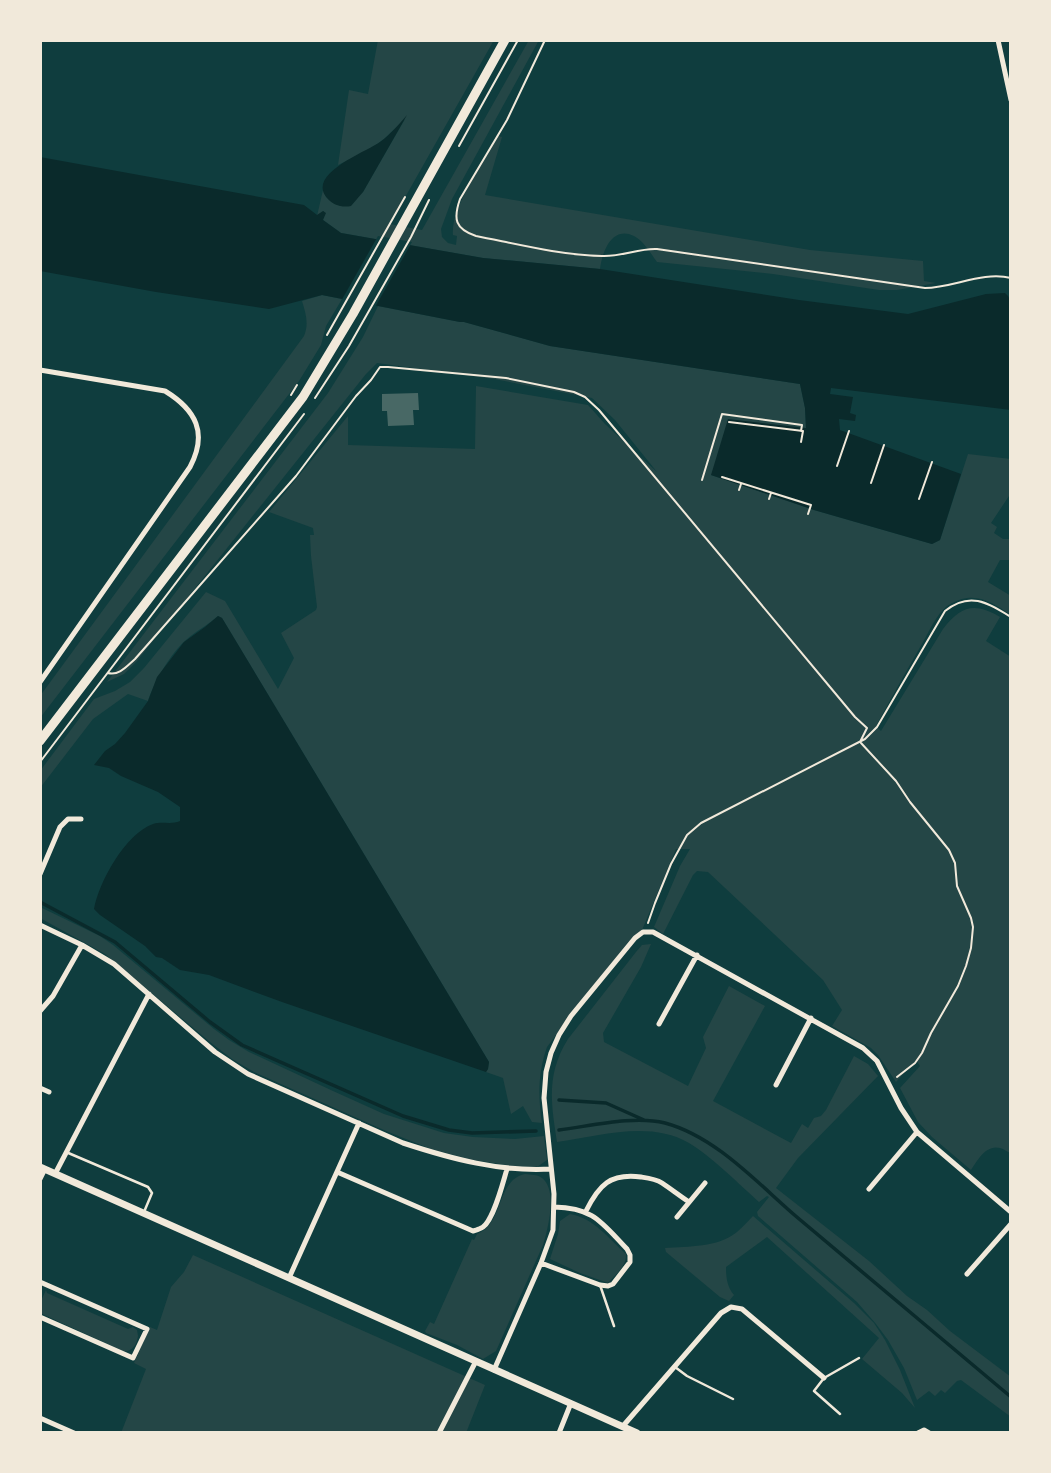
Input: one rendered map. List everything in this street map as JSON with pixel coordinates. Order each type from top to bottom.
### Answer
[{"type":"main road","points":[[40,741],[303,397],[353,314],[505,40]]},
{"type":"street","points":[[998,40],[1011,100]]},
{"type":"street","points":[[40,370],[165,391],[181,401],[197,425],[197,454],[191,467],[40,682]]},
{"type":"street","points":[[40,874],[60,827],[68,819],[81,819]]},
{"type":"street","points":[[40,925],[82,944],[114,964],[215,1052],[248,1074],[424,1150],[507,1169],[551,1169]]},
{"type":"street","points":[[494,1370],[553,1230],[554,1207],[544,1098],[551,1052],[571,1016],[635,938],[643,932],[653,932],[697,955],[870,1053],[917,1132],[1011,1212]]},
{"type":"street","points":[[40,1011],[52,996],[82,944]]},
{"type":"street","points":[[659,1024],[697,955]]},
{"type":"street","points":[[55,1174],[149,995]]},
{"type":"street","points":[[776,1085],[811,1018]]},
{"type":"street","points":[[40,1088],[49,1092]]},
{"type":"street","points":[[289,1278],[359,1123]]},
{"type":"street","points":[[869,1189],[917,1132]]},
{"type":"street","points":[[40,1179],[42,1168],[637,1433]]},
{"type":"street","points":[[337,1172],[473,1231],[483,1228],[489,1220],[507,1169]]},
{"type":"street","points":[[586,1211],[608,1181],[617,1177],[632,1176],[660,1182],[689,1202]]},
{"type":"street","points":[[677,1217],[705,1183]]},
{"type":"street","points":[[541,1263],[608,1286],[613,1284],[631,1262],[631,1255],[597,1218],[586,1211],[554,1207]]},
{"type":"street","points":[[967,1274],[1011,1224]]},
{"type":"street","points":[[40,1282],[146,1329],[133,1358],[40,1317]]},
{"type":"street","points":[[623,1426],[721,1313],[731,1307],[742,1309],[824,1378]]},
{"type":"street","points":[[439,1433],[470,1376],[475,1361]]},
{"type":"street","points":[[559,1433],[571,1403]]},
{"type":"street","points":[[40,1418],[74,1433]]},
{"type":"street","points":[[918,1433],[924,1430],[929,1433]]},
{"type":"lane","points":[[66,1152],[148,1187],[152,1193],[144,1213]]},
{"type":"lane","points":[[600,1285],[614,1326]]},
{"type":"lane","points":[[839,1414],[814,1391],[824,1378],[859,1358]]},
{"type":"lane","points":[[675,1367],[687,1377],[733,1399]]},
{"type":"path","points":[[458,148],[518,40]]},
{"type":"path","points":[[545,40],[507,120],[458,203],[457,223],[467,233],[574,253],[606,256],[657,249],[925,288],[988,277],[1011,278]]},
{"type":"path","points":[[314,400],[411,237],[431,196]]},
{"type":"path","points":[[341,308],[388,225]]},
{"type":"path","points":[[108,673],[122,670],[135,659],[296,476],[380,367],[388,367],[506,378],[574,392],[585,397],[599,410],[867,728],[860,742]]},
{"type":"path","points":[[40,762],[307,411]]},
{"type":"path","points":[[702,481],[722,414],[802,425],[802,442]]},
{"type":"path","points":[[729,422],[801,431]]},
{"type":"path","points":[[837,466],[849,431]]},
{"type":"path","points":[[871,483],[884,444]]},
{"type":"path","points":[[919,499],[932,462]]},
{"type":"path","points":[[722,477],[811,505],[808,514]]},
{"type":"path","points":[[739,490],[741,483]]},
{"type":"path","points":[[769,499],[771,492]]},
{"type":"path","points":[[648,931],[654,903],[687,835],[724,810],[860,742],[877,727],[945,611],[956,603],[974,600],[987,603],[1011,617]]},
{"type":"path","points":[[860,742],[896,781],[949,850],[955,863],[957,886],[973,927],[971,948],[958,986],[922,1052],[908,1069],[888,1081]]},
{"type":"shaded area","points":[[378,40],[494,40],[390,224],[422,230],[529,40],[539,40],[452,199],[441,229],[442,237],[448,243],[456,245],[454,224],[462,198],[498,136],[502,137],[485,195],[810,250],[923,261],[924,281],[936,283],[897,290],[879,290],[773,274],[657,262],[641,241],[626,234],[614,237],[610,242],[600,269],[483,258],[341,233],[323,220],[324,211],[317,216],[323,190],[326,197],[340,206],[363,192],[405,119],[369,150],[338,165],[349,90],[368,94]]},
{"type":"shaded area","points":[[407,115],[363,192],[351,206],[341,206],[329,200],[323,189],[324,181],[331,172],[380,142]]},
{"type":"shaded area","points":[[40,157],[304,205],[317,215],[323,211],[326,213],[323,220],[341,233],[483,258],[600,269],[908,314],[986,294],[1005,293],[1011,302],[1011,410],[831,388],[830,394],[853,397],[850,413],[856,415],[855,421],[839,419],[840,430],[961,474],[940,540],[932,544],[814,510],[711,475],[728,419],[806,428],[800,384],[550,346],[464,322],[322,295],[269,309],[40,271]]},
{"type":"shaded area","points":[[322,295],[342,299],[326,326],[321,345],[299,381],[40,718],[40,696],[304,336],[307,323],[302,301]]},
{"type":"shaded area","points":[[378,306],[464,322],[550,346],[800,384],[806,428],[711,475],[814,510],[932,544],[940,540],[968,454],[1011,459],[1011,493],[991,523],[997,527],[994,533],[1003,539],[1011,539],[1011,560],[1000,560],[988,582],[1011,596],[1011,615],[990,602],[973,598],[964,598],[947,606],[934,623],[876,726],[881,731],[943,629],[956,615],[975,608],[1000,617],[986,641],[1011,657],[1011,1153],[1000,1148],[990,1148],[982,1154],[971,1170],[932,1137],[918,1122],[900,1088],[920,1066],[916,1060],[896,1082],[871,1048],[832,1026],[842,1010],[823,980],[708,872],[697,871],[693,875],[663,934],[654,927],[690,849],[676,849],[642,930],[628,942],[547,1047],[540,1085],[542,1123],[532,1122],[523,1106],[511,1114],[503,1078],[486,1072],[489,1062],[222,618],[218,616],[175,652],[148,701],[128,694],[93,719],[40,788],[40,771],[94,699],[130,682],[206,592],[225,601],[278,689],[294,658],[281,633],[317,607],[310,535],[314,535],[313,528],[269,512],[348,416],[348,445],[475,449],[476,386],[588,405],[657,472],[615,420],[592,398],[494,379],[377,363],[137,661],[124,674],[107,682],[328,393],[363,337]]},
{"type":"shaded area","points":[[218,616],[222,618],[489,1062],[486,1072],[209,975],[180,970],[156,957],[94,909],[107,873],[123,848],[143,829],[153,824],[180,821],[180,807],[158,792],[109,768],[94,765],[125,733],[148,701],[157,677],[184,642]]},
{"type":"shaded area","points":[[40,907],[113,945],[214,1029],[249,1052],[384,1114],[444,1133],[515,1139],[544,1136],[547,1160],[537,1167],[513,1166],[473,1160],[431,1149],[254,1072],[210,1042],[105,954],[40,918]]},
{"type":"shaded area","points":[[651,944],[641,967],[603,1033],[604,1042],[688,1086],[706,1048],[703,1037],[729,986],[765,1006],[713,1101],[791,1143],[802,1124],[808,1128],[814,1118],[821,1116],[826,1110],[854,1056],[868,1064],[878,1076],[798,1158],[776,1188],[869,1261],[950,1331],[1011,1377],[1011,1417],[961,1380],[945,1393],[941,1390],[935,1396],[929,1391],[917,1400],[904,1368],[888,1340],[857,1302],[758,1216],[757,1212],[769,1197],[759,1202],[716,1163],[689,1143],[658,1132],[641,1131],[557,1142],[552,1089],[561,1052],[568,1039],[636,952],[642,945]]},
{"type":"shaded area","points":[[525,1174],[542,1178],[550,1191],[547,1229],[543,1245],[496,1351],[483,1359],[425,1331],[430,1322],[434,1324],[472,1239],[492,1221],[509,1184]]},
{"type":"shaded area","points":[[570,1214],[594,1224],[626,1254],[623,1266],[608,1283],[550,1259],[560,1221]]},
{"type":"shaded area","points":[[753,1216],[874,1323],[900,1370],[915,1408],[902,1393],[862,1359],[879,1338],[767,1237],[726,1267],[727,1282],[734,1295],[729,1301],[720,1297],[666,1252],[665,1248],[721,1241],[737,1232]]},
{"type":"shaded area","points":[[193,1255],[485,1385],[466,1433],[121,1433],[146,1369],[134,1363],[150,1327],[157,1330],[171,1287],[184,1272]]},
{"type":"shaded area","points":[[46,1290],[47,1293],[128,1329],[133,1327],[138,1336],[135,1345],[132,1349],[123,1351],[40,1313],[40,1303]]},
{"type":"pier","points":[[378,236],[412,242],[374,309],[340,303]]},
{"type":"building","points":[[418,393],[419,410],[413,410],[414,425],[388,426],[387,411],[382,411],[382,394]]},
{"type":"waterway","points":[[40,902],[115,942],[210,1022],[242,1045],[403,1116],[449,1130],[472,1133],[536,1131]]},
{"type":"waterway","points":[[559,1100],[606,1103],[644,1120]]},
{"type":"waterway","points":[[559,1130],[640,1120],[665,1123],[702,1139],[736,1163],[1011,1397]]}]
